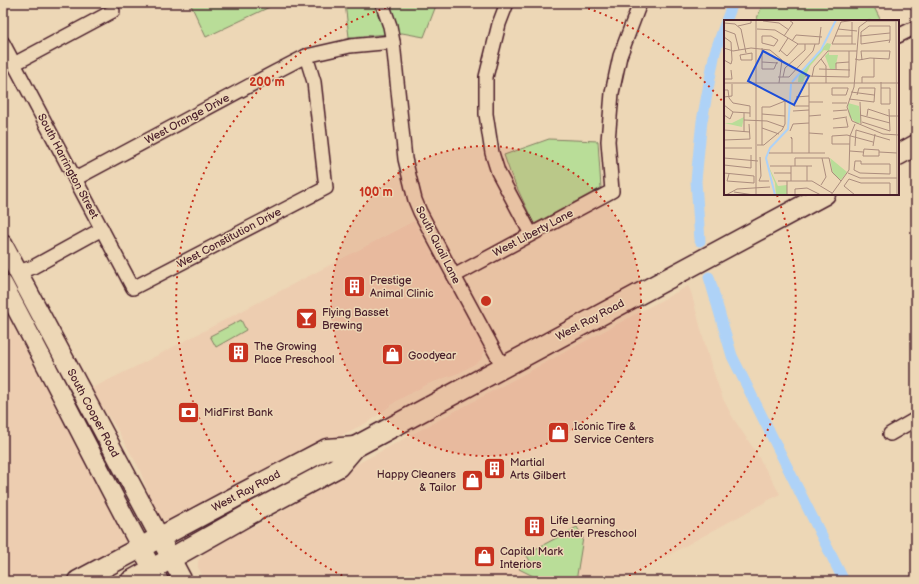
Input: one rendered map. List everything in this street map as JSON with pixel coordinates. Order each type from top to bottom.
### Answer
[{"type":"main road","points":[[899,154],[916,145]]},
{"type":"main road","name":"West Ray Road","points":[[131,581],[155,575],[171,559],[248,515],[338,467],[355,447],[823,195]]},
{"type":"main road","name":"South Cooper Road","points":[[3,244],[10,276],[183,581]]},
{"type":"main road","name":"South Cooper Road","points":[[3,284],[53,377],[84,440],[155,575]]},
{"type":"main road","name":"West Ray Road","points":[[78,581],[327,449],[355,447]]},
{"type":"street","name":"South Quail Lane","points":[[382,3],[390,26],[393,42],[406,159],[415,200],[503,367]]},
{"type":"street","points":[[507,3],[499,24],[486,77],[486,114],[492,153],[498,172],[531,234]]},
{"type":"street","name":"West Liberty Lane","points":[[454,276],[612,191],[608,141],[612,93],[620,56],[640,3]]},
{"type":"street","points":[[14,64],[113,11]]},
{"type":"street","points":[[899,36],[916,27]]},
{"type":"street","name":"West Orange Drive","points":[[75,179],[306,56],[350,46],[393,42]]},
{"type":"street","name":"South Harrington Street","points":[[3,43],[133,288]]},
{"type":"street","name":"West Constitution Drive","points":[[133,288],[326,188],[314,82],[306,56]]},
{"type":"street","points":[[10,276],[33,267],[102,229]]},
{"type":"street","points":[[890,434],[916,419]]},
{"type":"shaded area","points":[[414,221],[482,344],[484,350],[481,360],[461,372],[428,384],[398,400],[370,421],[172,521],[166,521],[158,516],[139,468],[117,429],[90,389]]},
{"type":"shaded area","points":[[688,286],[691,292],[709,359],[723,399],[733,418],[755,451],[780,494],[621,581],[205,581],[198,567],[198,561],[204,553],[230,536],[256,526],[294,504],[322,483]]},
{"type":"shaded area","points":[[3,296],[14,328],[125,537],[125,542],[118,551],[86,563],[52,581],[3,581]]},
{"type":"green space","points":[[190,3],[278,3],[206,37]]},
{"type":"green space","points":[[345,3],[437,3],[424,37],[402,33],[349,37]]},
{"type":"green space","points":[[763,3],[872,3],[880,20],[756,20]]},
{"type":"green space","points":[[549,139],[598,141],[601,188],[534,224],[511,175],[504,155]]},
{"type":"green space","points":[[241,320],[246,330],[216,347],[210,336]]},
{"type":"green space","points":[[577,527],[583,538],[576,581],[543,581],[519,569],[530,561],[526,554]]},
{"type":"waterway","points":[[726,20],[733,3]]},
{"type":"waterway","points":[[700,241],[696,181],[702,121],[715,52],[724,27]]},
{"type":"waterway","points":[[709,277],[732,356],[844,581]]},
{"type":"place","name":"Prestige Animal Clinic","points":[[354,286]]},
{"type":"place","name":"Flying Basset Brewing","points":[[306,318]]},
{"type":"place","name":"The Growing Place Preschool","points":[[238,352]]},
{"type":"place","name":"Goodyear","points":[[393,355]]},
{"type":"place","name":"MidFirst Bank","points":[[189,412]]},
{"type":"place","name":"Iconic Tire & Service Centers","points":[[559,432]]},
{"type":"place","name":"Martial Arts Gilbert","points":[[495,468]]},
{"type":"place","name":"Happy Cleaners & Tailor","points":[[472,480]]},
{"type":"place","name":"Life Learning Center Preschool","points":[[534,526]]},
{"type":"place","name":"Capital Mark Interiors","points":[[485,557]]}]
